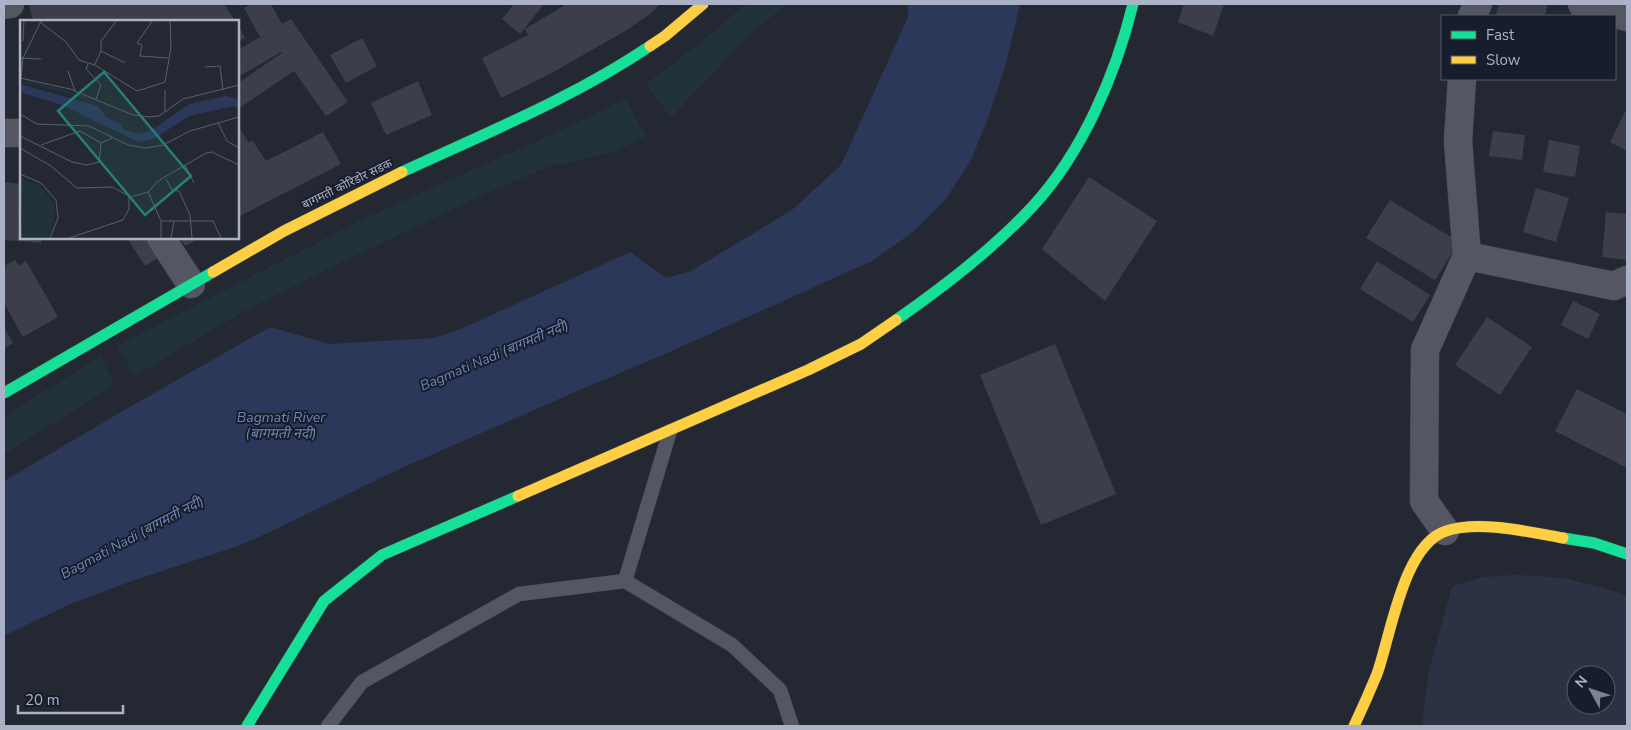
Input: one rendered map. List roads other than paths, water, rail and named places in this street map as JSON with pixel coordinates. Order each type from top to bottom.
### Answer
[{"type":"main road","name":"बागमती कोरिडोर सडक","points":[[4,393],[284,231],[368,188],[584,87],[622,65],[657,41],[703,4]]},
{"type":"main road","points":[[247,726],[324,601],[382,556],[808,370],[861,344],[938,291],[995,244],[1034,205],[1070,158],[1105,92],[1133,4]]},
{"type":"main road","points":[[1354,726],[1377,672],[1407,575],[1418,554],[1431,539],[1445,531],[1460,528],[1499,527],[1594,543],[1627,554]]},
{"type":"street","points":[[4,5],[10,4]]},
{"type":"street","points":[[1582,4],[1627,17]]},
{"type":"street","points":[[1445,531],[1424,502],[1425,350],[1467,256],[1458,141],[1462,80]]},
{"type":"street","points":[[4,134],[20,133]]},
{"type":"street","points":[[162,239],[191,284]]},
{"type":"street","points":[[1467,256],[1614,286],[1627,280]]},
{"type":"lane","points":[[625,580],[670,431]]},
{"type":"lane","points":[[328,726],[362,682],[519,594],[625,580],[732,645],[780,690],[792,726]]},
{"type":"water","name":"Bagmati River (बागमती नदी)","points":[[908,4],[1020,4],[1006,64],[987,121],[970,162],[945,200],[913,232],[872,261],[663,355],[395,471],[238,546],[129,582],[68,605],[4,636],[4,481],[270,327],[329,344],[434,338],[463,328],[630,252],[666,278],[691,271],[792,210],[841,165],[908,17]]},
{"type":"water label","name":"Bagmati Nadi (बागमती नदी)","points":[[494,355]]},
{"type":"water label","name":"Bagmati Nadi (बागमती नदी)","points":[[132,537]]}]
